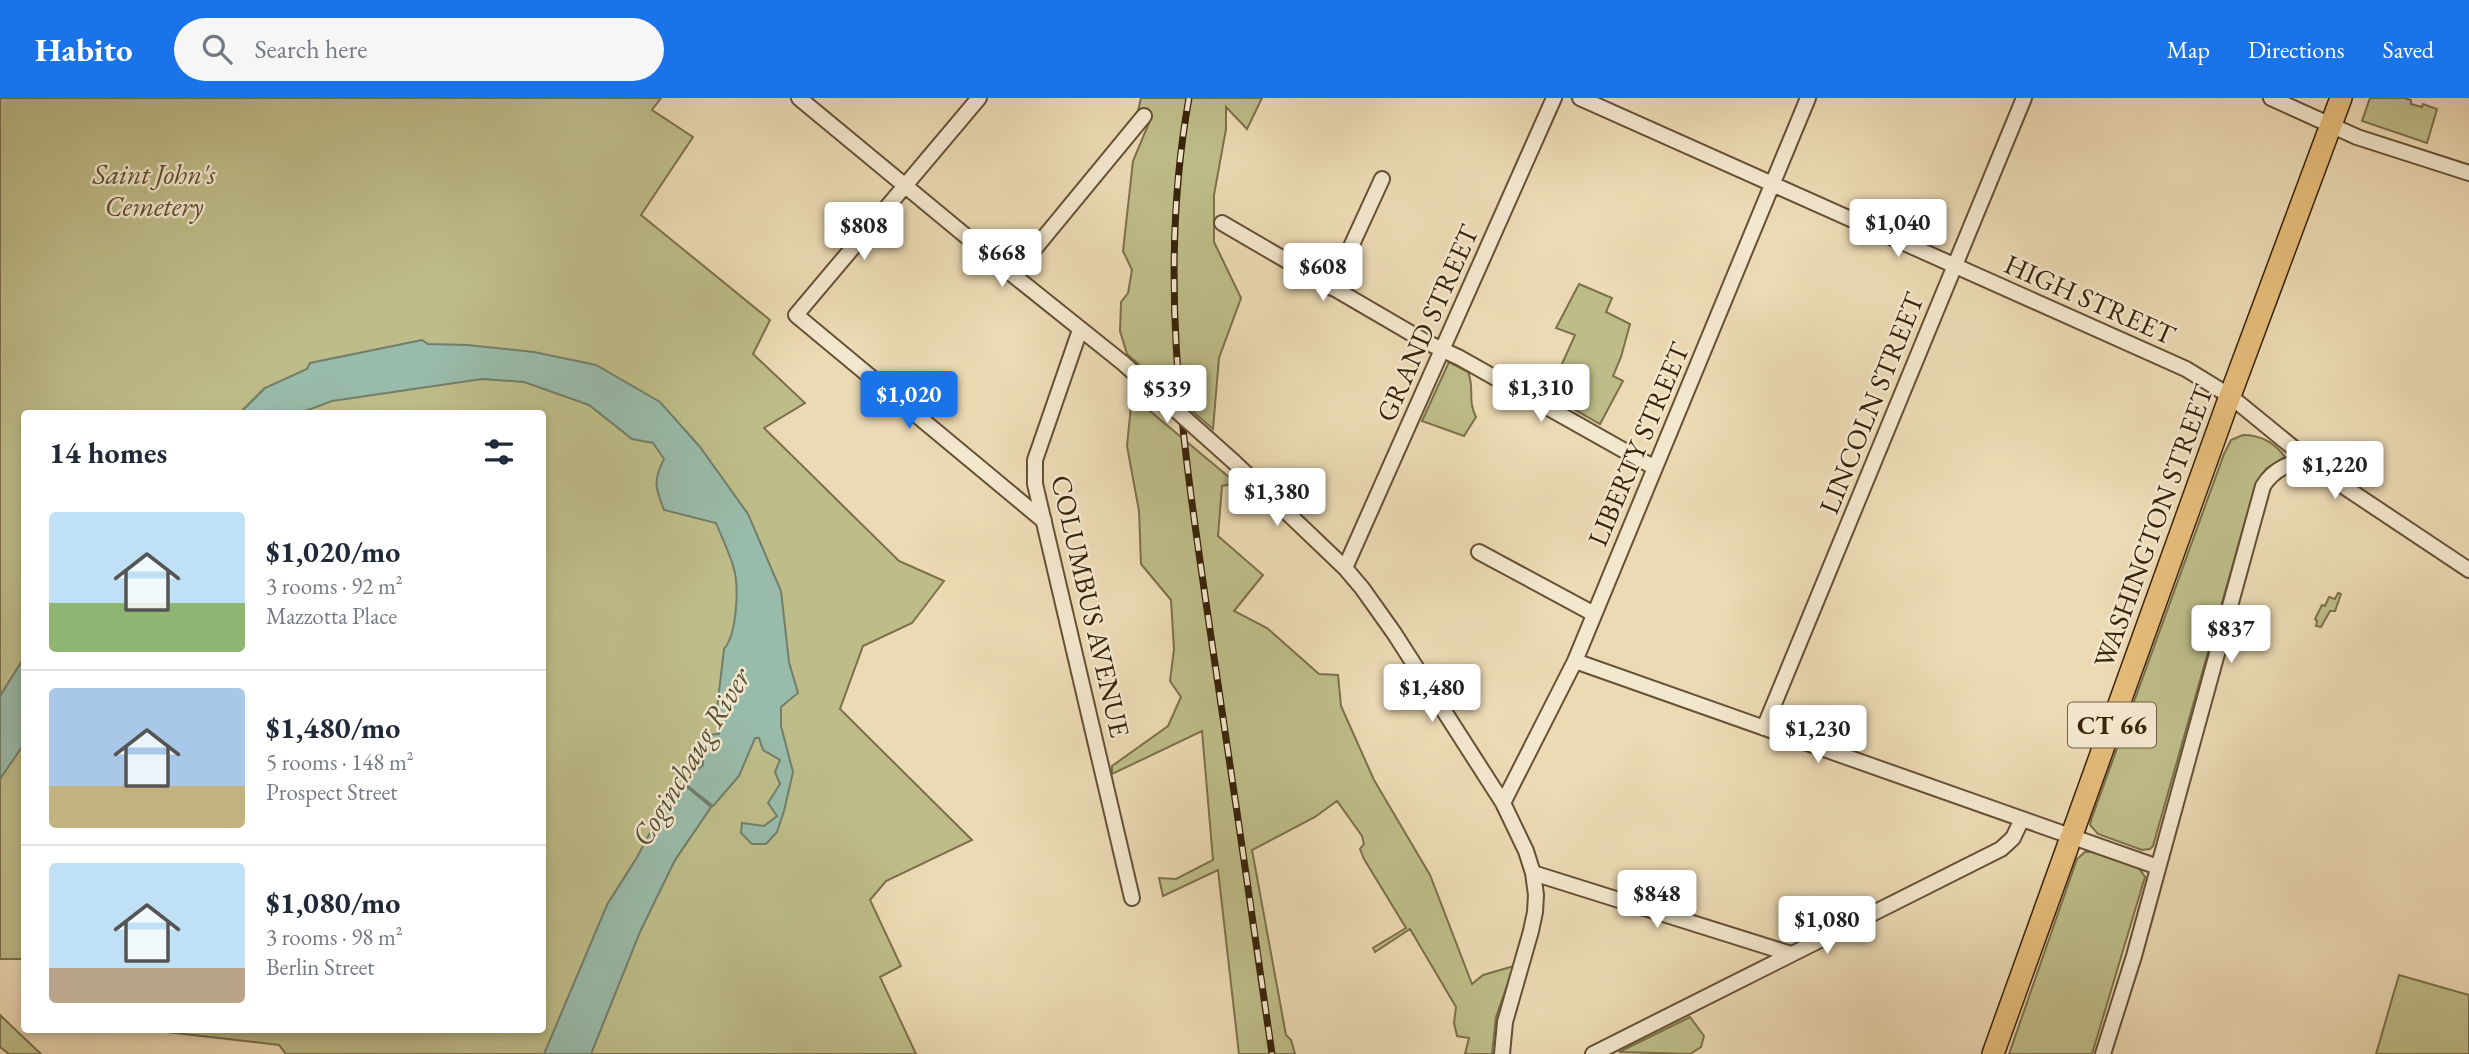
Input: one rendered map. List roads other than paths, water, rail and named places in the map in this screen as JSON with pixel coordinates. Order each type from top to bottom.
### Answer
[{"type":"highway","name":"WASHINGTON STREET","points":[[1993,1054],[2230,396],[2341,98]]},
{"type":"street","points":[[799,98],[1080,330],[1123,362],[1234,462],[1345,568],[1386,621],[1503,803],[1526,851],[1533,873],[1535,912],[1509,1002],[1502,1054]]},
{"type":"street","points":[[979,98],[796,314],[1044,521]]},
{"type":"street","name":"GRAND STREET","points":[[1345,568],[1554,98]]},
{"type":"street","name":"HIGH STREET","points":[[1580,98],[2156,354],[2230,396],[2311,462],[2469,570]]},
{"type":"street","name":"LIBERTY STREET","points":[[1503,803],[1575,661],[1808,98]]},
{"type":"street","name":"LINCOLN STREET","points":[[1764,728],[2024,98]]},
{"type":"street","points":[[2271,98],[2357,136],[2469,173]]},
{"type":"street","points":[[1013,275],[1144,116]]},
{"type":"street","points":[[1332,288],[1382,179]]},
{"type":"street","points":[[1222,223],[1332,288],[1655,468]]},
{"type":"street","name":"COLUMBUS AVENUE","points":[[1080,330],[1035,460],[1035,484],[1132,898]]},
{"type":"street","points":[[2103,1054],[2134,956],[2263,486],[2269,477],[2293,463],[2311,462]]},
{"type":"street","points":[[1479,552],[1594,614]]},
{"type":"street","points":[[1575,661],[2158,867]]},
{"type":"street","points":[[1592,1054],[2001,849],[2013,838],[2022,819]]},
{"type":"street","points":[[1533,873],[1791,954]]},
{"type":"railway","points":[[1189,98],[1179,166],[1175,233],[1177,365],[1191,496],[1272,1054]]},
{"type":"park label","name":"Saint John's Cemetery","points":[[154,190]]},
{"type":"water label","name":"Coginchaug River","points":[[691,757]]}]
